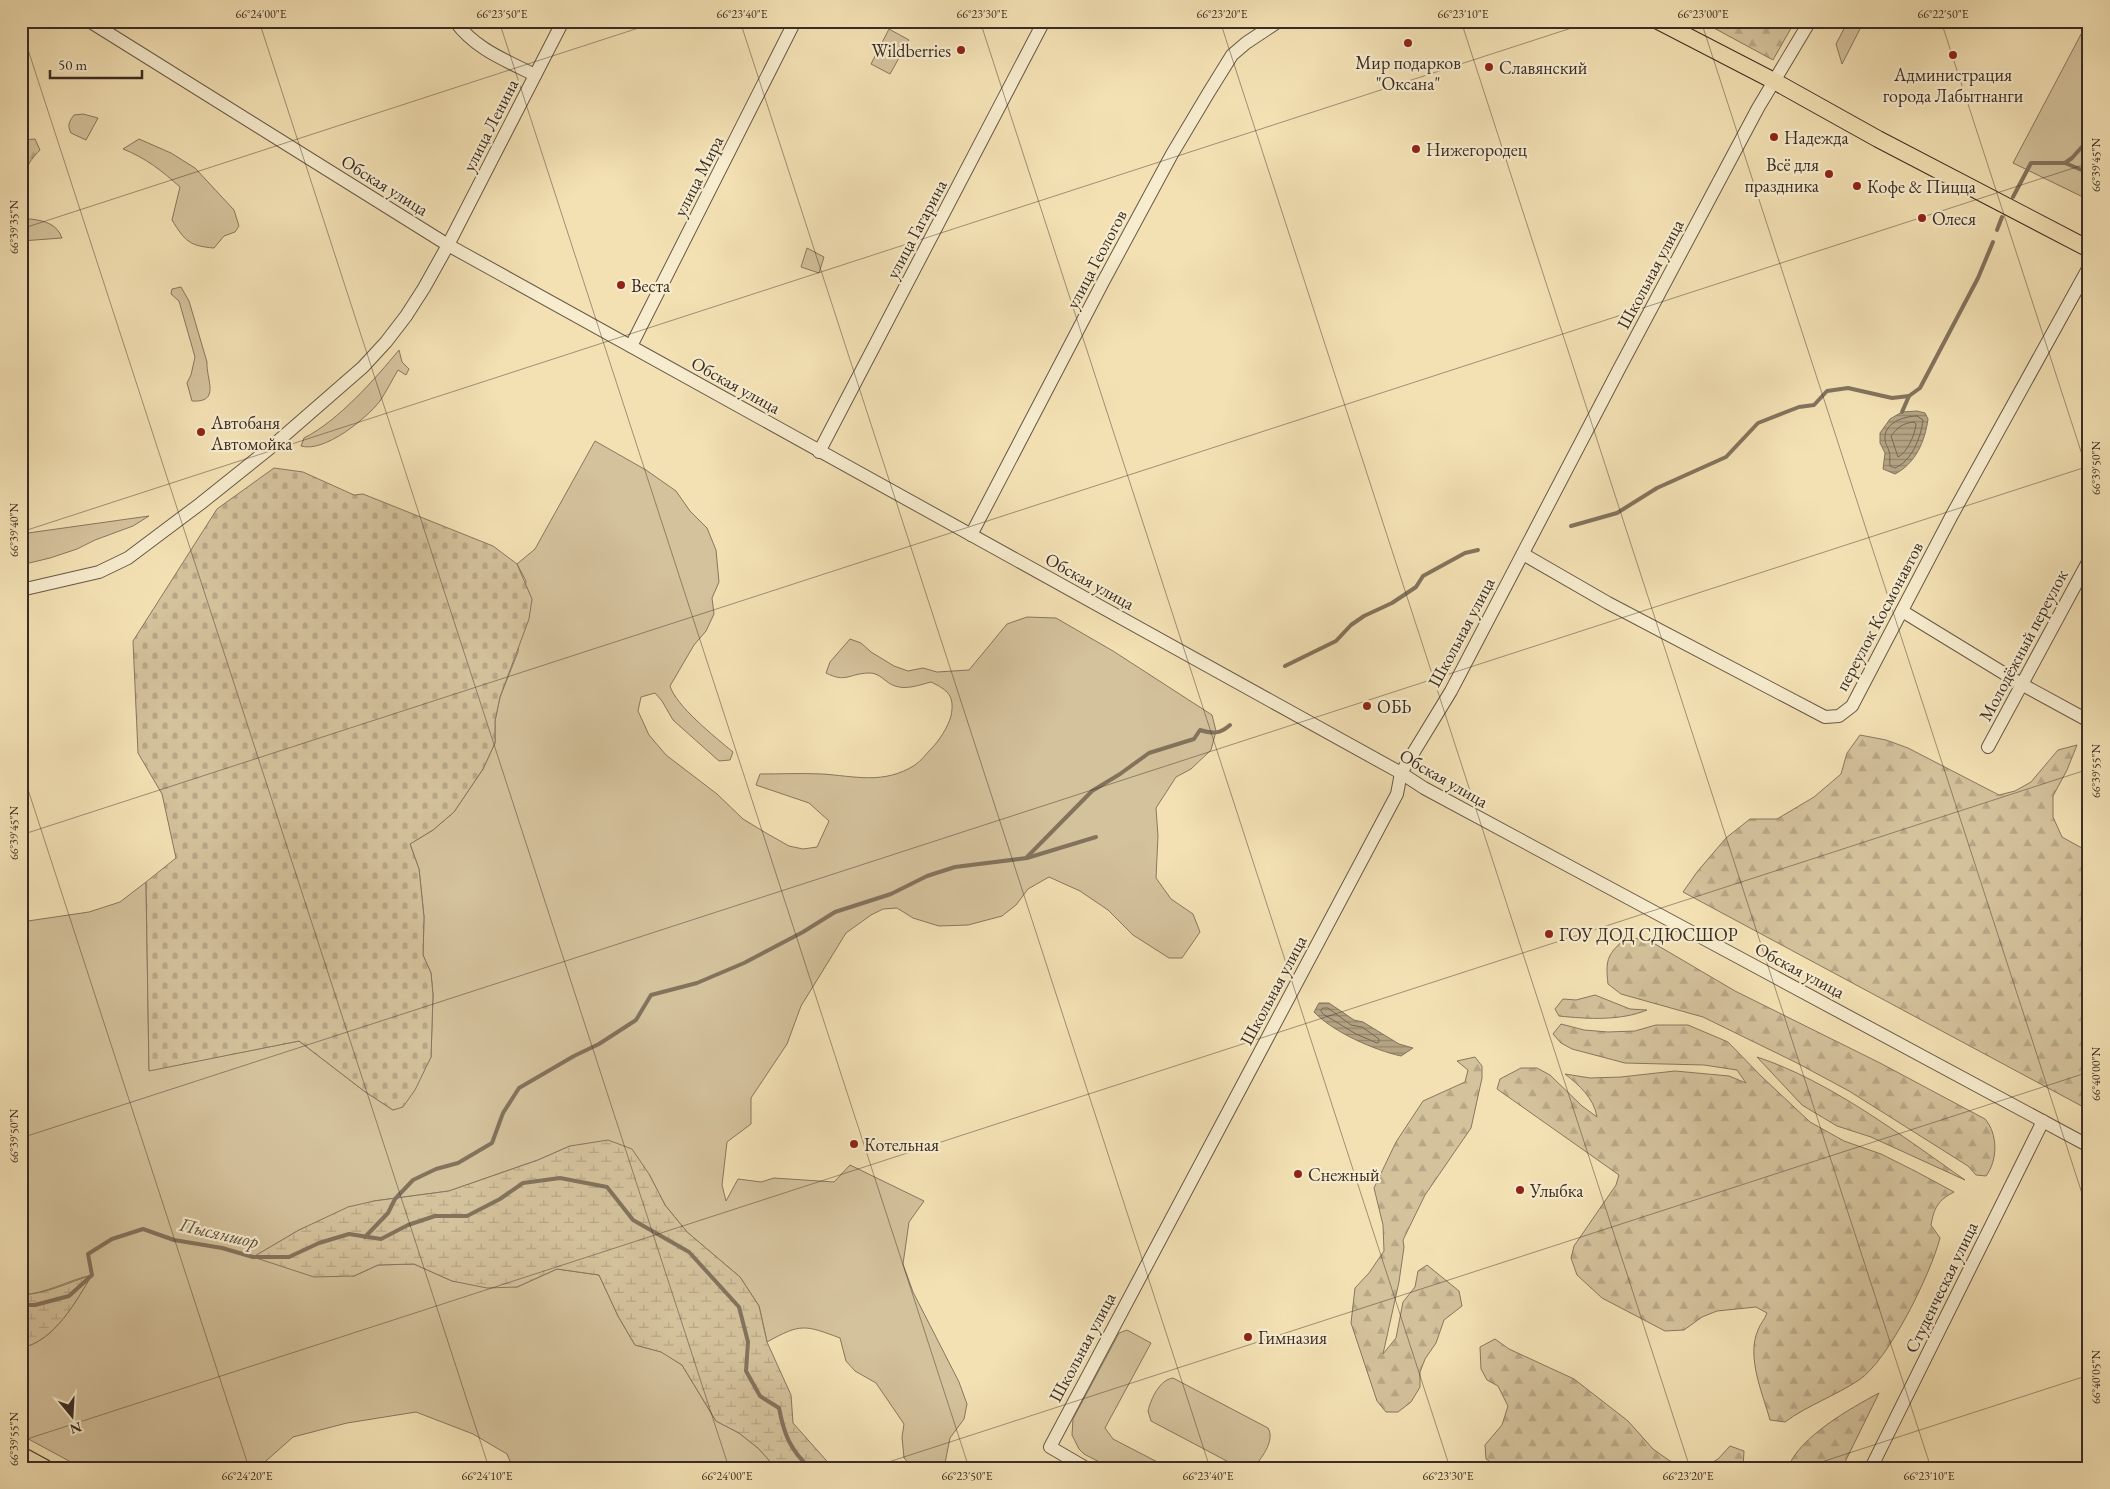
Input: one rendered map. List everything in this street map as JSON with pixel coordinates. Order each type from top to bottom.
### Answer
[{"type":"main road","points":[[1658,21],[2089,249]]},
{"type":"main road","points":[[21,1455],[45,1468]]},
{"type":"street","name":"Обская улица","points":[[89,21],[448,245],[1401,773],[1424,788],[1527,845],[2089,1146]]},
{"type":"street","points":[[455,21],[464,33],[484,50],[535,75]]},
{"type":"street","name":"улица Ленина","points":[[21,590],[99,572],[128,558],[270,448],[340,388],[386,342],[406,316],[448,245],[562,21]]},
{"type":"street","name":"улица Мира","points":[[631,346],[796,21]]},
{"type":"street","name":"улица Гагарина","points":[[819,452],[1044,21]]},
{"type":"street","name":"улица Геологов","points":[[971,535],[1103,282],[1172,154],[1209,92],[1232,55],[1246,43],[1279,21]]},
{"type":"street","name":"Школьная улица","points":[[1086,1468],[1050,1447],[1397,794],[1401,773],[1451,691],[1680,253],[1774,81],[1810,21]]},
{"type":"street","name":"переулок Космонавтов","points":[[1523,554],[1608,603],[1825,717],[1839,716],[1852,706],[1952,515],[2089,267]]},
{"type":"street","name":"Молодёжный переулок","points":[[1988,747],[2089,560]]},
{"type":"street","points":[[1902,611],[2022,685],[2089,722]]},
{"type":"street","name":"Студенческая улица","points":[[1871,1468],[2043,1121]]},
{"type":"green space","points":[[1701,21],[1795,21],[1773,60]]},
{"type":"green space","points":[[1848,21],[1859,21],[1861,27],[1842,64],[1836,44]]},
{"type":"green space","points":[[2089,21],[2089,200],[2013,163]]},
{"type":"green space","points":[[889,29],[909,40],[890,74],[871,64]]},
{"type":"green space","points":[[83,114],[98,118],[86,140],[71,133],[69,128],[74,115]]},
{"type":"green space","points":[[35,139],[40,150],[28,165],[21,191],[21,140]]},
{"type":"green space","points":[[139,139],[171,153],[195,168],[234,210],[239,226],[235,232],[224,236],[214,248],[193,244],[184,238],[172,220],[180,187],[153,165],[123,149]]},
{"type":"green space","points":[[31,219],[54,226],[62,238],[21,241],[21,220]]},
{"type":"green space","points":[[807,248],[824,257],[819,273],[801,267]]},
{"type":"green space","points":[[181,287],[189,301],[207,362],[210,389],[206,398],[201,401],[192,401],[187,383],[195,357],[179,301],[171,294],[172,289]]},
{"type":"green space","points":[[399,350],[402,362],[409,369],[406,375],[398,370],[380,401],[365,417],[332,440],[310,447],[301,446],[304,438],[317,431],[343,410],[379,374]]},
{"type":"green space","points":[[595,441],[646,470],[676,491],[690,511],[707,528],[716,550],[719,582],[712,598],[714,614],[706,631],[694,645],[670,686],[688,712],[733,752],[730,760],[719,761],[673,720],[655,693],[641,697],[638,711],[649,735],[666,755],[717,794],[743,819],[789,846],[803,849],[817,847],[829,821],[809,803],[756,785],[760,774],[814,774],[869,778],[892,775],[915,765],[934,746],[948,725],[951,716],[952,703],[949,694],[931,682],[913,687],[900,687],[891,685],[872,673],[843,678],[826,673],[830,662],[850,639],[861,643],[871,652],[894,666],[908,671],[923,668],[937,672],[969,670],[1007,624],[1027,617],[1056,618],[1113,651],[1212,715],[1216,731],[1211,750],[1191,769],[1176,777],[1156,808],[1158,836],[1156,878],[1171,899],[1193,914],[1200,932],[1182,958],[1169,958],[1133,935],[1108,910],[1080,891],[1049,877],[1028,889],[1016,905],[1002,916],[968,925],[939,926],[913,918],[897,908],[883,909],[846,933],[801,1006],[787,1044],[751,1098],[751,1124],[727,1142],[722,1185],[726,1201],[738,1179],[761,1182],[774,1178],[834,1182],[850,1165],[924,1201],[909,1222],[903,1264],[913,1292],[959,1382],[967,1404],[964,1419],[950,1438],[944,1468],[913,1468],[904,1458],[902,1437],[904,1424],[876,1383],[855,1371],[846,1361],[840,1338],[819,1330],[803,1328],[788,1332],[767,1342],[759,1306],[740,1277],[687,1232],[665,1205],[649,1174],[570,1146],[538,1160],[449,1191],[374,1201],[299,1230],[254,1257],[354,1276],[378,1265],[414,1264],[452,1281],[517,1287],[557,1269],[599,1275],[618,1316],[635,1345],[662,1352],[682,1365],[716,1421],[739,1433],[758,1448],[776,1468],[513,1468],[507,1454],[473,1434],[416,1412],[347,1423],[293,1437],[258,1468],[82,1468],[21,1435],[21,1348],[33,1344],[54,1329],[71,1308],[92,1275],[48,1290],[21,1295],[21,922],[89,912],[120,902],[146,882],[149,1070],[299,1041],[364,1091],[393,1110],[403,1106],[431,1057],[433,995],[431,973],[423,955],[424,917],[419,869],[410,844],[433,830],[454,812],[483,769],[495,743],[495,721],[500,697],[518,652],[526,581],[517,564],[535,549]]},
{"type":"green space","points":[[274,468],[303,472],[354,495],[363,494],[493,546],[517,564],[532,599],[529,619],[500,697],[495,721],[495,743],[483,769],[454,812],[433,830],[410,844],[419,869],[424,917],[423,955],[431,973],[433,995],[431,1057],[415,1090],[403,1107],[393,1110],[364,1091],[299,1041],[149,1071],[146,882],[176,858],[162,794],[138,753],[133,641],[217,509]]},
{"type":"green space","points":[[149,516],[133,526],[77,549],[21,565],[21,534]]},
{"type":"green space","points":[[1860,735],[1886,740],[1908,748],[1999,795],[2015,791],[2031,782],[2058,750],[2077,745],[2067,770],[2053,796],[2053,817],[2062,837],[2089,852],[2089,1110],[1683,892],[1697,872],[1726,838],[1750,819],[1777,819],[1814,797],[1841,774],[1847,753]]},
{"type":"green space","points":[[1627,937],[1650,941],[1735,991],[1880,1063],[1985,1119],[1992,1132],[1995,1147],[1990,1170],[1986,1176],[1976,1175],[1968,1166],[1849,1091],[1703,1017],[1621,994],[1608,984],[1607,968],[1612,952]]},
{"type":"green space","points":[[1595,995],[1630,1009],[1647,1010],[1615,1018],[1592,1018],[1559,1016],[1555,1009],[1563,999],[1576,1000]]},
{"type":"green space","points":[[1561,1024],[1584,1030],[1608,1032],[1635,1031],[1656,1025],[1688,1025],[1728,1042],[1810,1122],[1844,1141],[1881,1154],[1954,1192],[1940,1201],[1934,1214],[1931,1225],[1940,1238],[1928,1272],[1895,1336],[1871,1370],[1841,1391],[1785,1422],[1770,1420],[1757,1375],[1754,1352],[1758,1330],[1767,1313],[1756,1307],[1717,1311],[1702,1317],[1684,1330],[1665,1331],[1602,1298],[1577,1275],[1571,1258],[1574,1246],[1616,1185],[1619,1175],[1497,1089],[1500,1079],[1521,1068],[1537,1068],[1550,1075],[1582,1106],[1597,1117],[1589,1098],[1565,1074],[1590,1078],[1621,1077],[1675,1071],[1729,1076],[1746,1083],[1737,1070],[1704,1065],[1625,1063],[1572,1049],[1561,1043],[1553,1034]]},
{"type":"green space","points":[[1475,1057],[1482,1066],[1482,1078],[1471,1128],[1425,1195],[1403,1240],[1404,1247],[1399,1282],[1383,1354],[1396,1338],[1403,1302],[1415,1287],[1418,1271],[1427,1265],[1459,1291],[1462,1306],[1444,1320],[1436,1343],[1425,1359],[1420,1372],[1420,1387],[1411,1402],[1398,1412],[1386,1412],[1377,1401],[1351,1323],[1355,1288],[1369,1273],[1384,1251],[1383,1225],[1374,1188],[1396,1142],[1423,1101],[1465,1082],[1468,1070],[1457,1061]]},
{"type":"green space","points":[[1757,1057],[1784,1067],[1838,1095],[1891,1128],[1965,1180],[1871,1137],[1837,1126],[1802,1105]]},
{"type":"green space","points":[[608,1140],[632,1149],[649,1174],[665,1205],[687,1232],[740,1277],[759,1306],[767,1342],[791,1395],[793,1423],[833,1468],[776,1468],[758,1448],[739,1433],[716,1421],[682,1365],[661,1352],[635,1345],[618,1316],[599,1275],[557,1269],[517,1287],[487,1288],[452,1281],[414,1264],[378,1265],[354,1276],[314,1277],[253,1257],[299,1230],[348,1207],[374,1201],[449,1191],[538,1160],[570,1146]]},
{"type":"green space","points":[[92,1275],[71,1308],[54,1329],[33,1344],[21,1348],[21,1295],[49,1290]]},
{"type":"green space","points":[[1127,1330],[1151,1343],[1105,1428],[1113,1439],[1169,1468],[1111,1468],[1084,1454],[1079,1449],[1072,1435],[1073,1419],[1119,1333]]},
{"type":"green space","points":[[1495,1339],[1509,1349],[1574,1379],[1628,1421],[1653,1449],[1670,1461],[1696,1468],[1500,1468],[1486,1459],[1485,1445],[1502,1425],[1508,1406],[1498,1386],[1487,1380],[1481,1369],[1480,1347]]},
{"type":"green space","points":[[1173,1378],[1268,1428],[1270,1433],[1269,1443],[1255,1466],[1240,1468],[1151,1421],[1148,1411],[1151,1401],[1160,1386]]},
{"type":"green space","points":[[1879,1393],[1842,1468],[1788,1468],[1794,1456],[1803,1445],[1827,1424]]},
{"type":"green space","points":[[1730,1446],[1744,1451],[1743,1468],[1703,1468],[1718,1459]]},
{"type":"water","points":[[1917,411],[1925,413],[1928,419],[1925,435],[1914,458],[1895,474],[1883,469],[1885,453],[1880,443],[1880,433],[1890,419],[1902,412]]},
{"type":"water","points":[[1319,1003],[1329,1003],[1354,1020],[1363,1022],[1399,1044],[1413,1048],[1401,1056],[1355,1039],[1332,1026],[1314,1012]]},
{"type":"waterway","points":[[2065,163],[2089,139]]},
{"type":"waterway","points":[[2013,197],[2031,163],[2065,163],[2089,173]]},
{"type":"waterway","points":[[1997,230],[2002,217]]},
{"type":"waterway","points":[[1571,526],[1617,513],[1657,488],[1726,457],[1758,423],[1799,407],[1814,405],[1827,391],[1848,388],[1892,398],[1909,396],[1920,388],[1978,278],[1993,242]]},
{"type":"waterway","points":[[1902,412],[1909,396]]},
{"type":"waterway","points":[[1285,666],[1336,641],[1351,625],[1364,616],[1392,603],[1416,587],[1423,576],[1465,553],[1478,550]]},
{"type":"waterway","points":[[1027,857],[1092,791],[1149,753],[1194,739],[1200,730],[1216,732],[1230,725]]},
{"type":"waterway","points":[[365,1237],[388,1213],[395,1199],[413,1180],[436,1169],[458,1163],[492,1143],[503,1113],[519,1088],[574,1056],[599,1044],[636,1020],[651,995],[697,983],[744,963],[803,932],[835,912],[891,894],[927,876],[955,867],[1027,858],[1096,837]]},
{"type":"waterway","name":"Пысяншор","points":[[21,1305],[35,1305],[69,1296],[92,1275],[88,1254],[112,1239],[143,1229],[174,1240],[222,1248],[253,1257],[289,1257],[319,1243],[349,1234],[381,1239],[408,1225],[435,1216],[467,1216],[500,1199],[523,1183],[560,1178],[607,1187],[633,1220],[689,1252],[739,1307],[748,1342],[746,1371],[760,1396],[779,1408],[789,1441],[797,1455],[810,1468]]},
{"type":"place","name":"Мир подарков \"Оксана\"","points":[[1408,43]]},
{"type":"place","name":"Wildberries","points":[[961,50]]},
{"type":"place","name":"Администрация города Лабытнанги","points":[[1953,55]]},
{"type":"place","name":"Славянский","points":[[1489,67]]},
{"type":"place","name":"Надежда","points":[[1774,137]]},
{"type":"place","name":"Нижегородец","points":[[1416,149]]},
{"type":"place","name":"Всё для праздника","points":[[1829,174]]},
{"type":"place","name":"Кофе & Пицца","points":[[1857,186]]},
{"type":"place","name":"Олеся","points":[[1922,218]]},
{"type":"place","name":"Веста","points":[[621,285]]},
{"type":"place","name":"Автобаня Автомойка","points":[[201,432]]},
{"type":"place","name":"ОБЬ","points":[[1367,706]]},
{"type":"place","name":"ГОУ ДОД СДЮСШОР","points":[[1549,934]]},
{"type":"place","name":"Котельная","points":[[854,1144]]},
{"type":"place","name":"Снежный","points":[[1298,1174]]},
{"type":"place","name":"Улыбка","points":[[1520,1190]]},
{"type":"place","name":"Гимназия","points":[[1248,1337]]}]
